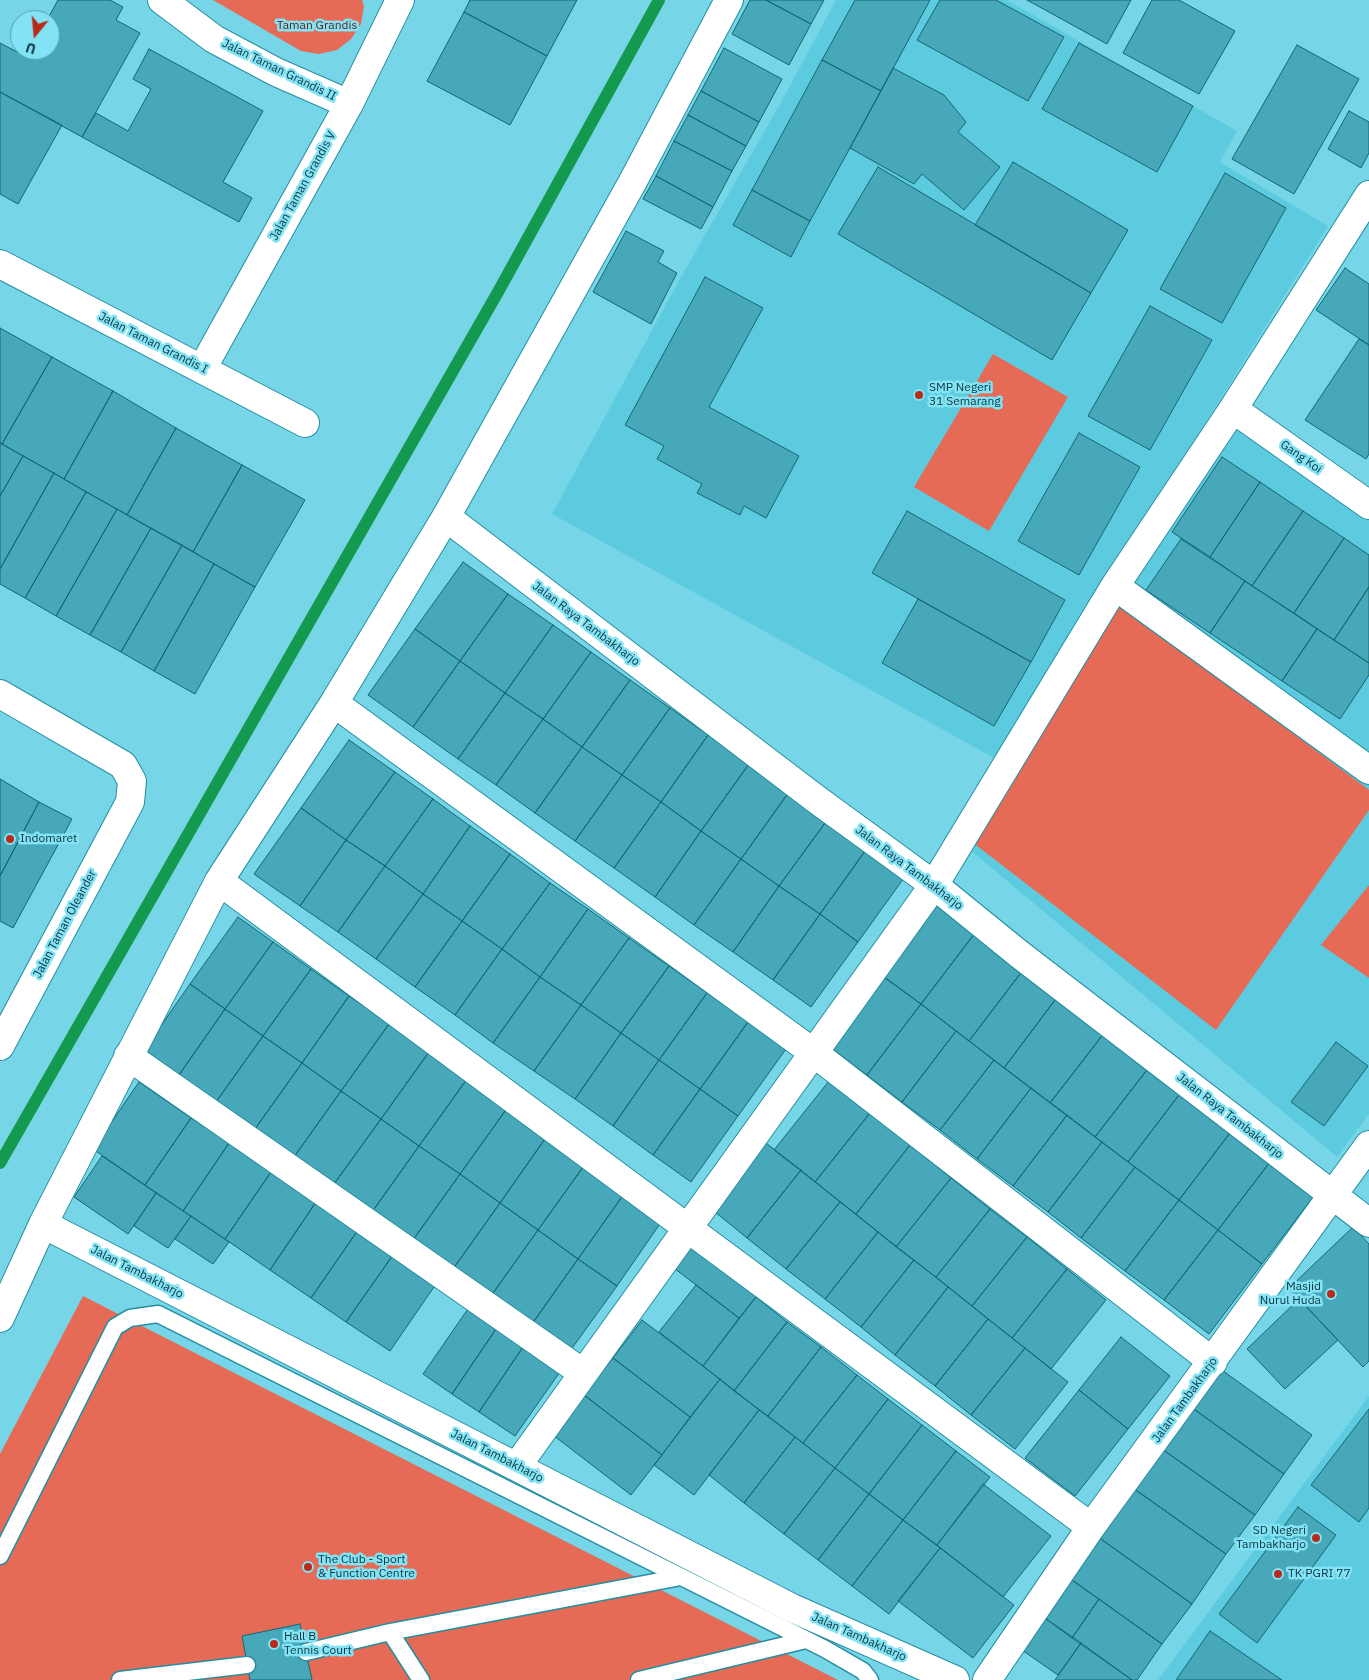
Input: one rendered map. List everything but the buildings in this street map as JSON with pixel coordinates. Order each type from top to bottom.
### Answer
[{"type":"street","name":"Jalan Taman Grandis II","points":[[162,0],[214,39],[276,72],[349,104]]},
{"type":"street","name":"Jalan Taman Grandis V","points":[[202,368],[349,104],[400,0]]},
{"type":"street","points":[[0,1318],[43,1224],[219,881],[334,702],[446,517],[632,183],[729,0]]},
{"type":"street","points":[[517,1466],[934,885],[1115,586],[1233,409],[1369,195]]},
{"type":"street","name":"Jalan Taman Grandis I","points":[[0,264],[305,423]]},
{"type":"street","name":"Gang Koi","points":[[1233,409],[1369,505]]},
{"type":"street","name":"Jalan Raya Tambakharjo","points":[[446,517],[816,799],[934,885],[1019,954],[1369,1223]]},
{"type":"street","points":[[1115,586],[1369,770]]},
{"type":"street","name":"Jalan Taman Oleander","points":[[0,694],[122,765],[132,781],[130,802],[0,1046]]},
{"type":"street","points":[[334,702],[814,1053],[1213,1362]]},
{"type":"street","points":[[219,881],[1091,1527]]},
{"type":"street","points":[[128,1056],[584,1373]]},
{"type":"street","name":"Jalan Tambakharjo","points":[[987,1680],[1091,1527],[1369,1146]]},
{"type":"street","name":"Jalan Tambakharjo","points":[[43,1224],[792,1608],[955,1680]]},
{"type":"lane","points":[[0,1556],[114,1327],[130,1318],[158,1314],[806,1640],[863,1671],[870,1680]]},
{"type":"lane","points":[[306,1652],[390,1632],[682,1577]]},
{"type":"lane","points":[[390,1632],[421,1680]]},
{"type":"lane","points":[[641,1680],[806,1640]]},
{"type":"lane","points":[[120,1680],[247,1664]]},
{"type":"shaded area","name":"SMP Negeri 31 Semarang","points":[[836,0],[1007,0],[1237,131],[1220,162],[1328,226],[996,759],[552,514],[681,277],[780,104]]},
{"type":"shaded area","points":[[1233,419],[1369,515],[1369,1114],[1337,1157],[963,844]]},
{"type":"shaded area","name":"SD Negeri Tambakharjo","points":[[1369,1396],[1369,1680],[1158,1680]]},
{"type":"green space","name":"Taman Grandis","points":[[213,0],[362,0],[364,6],[361,24],[351,39],[337,50],[319,54],[301,51]]},
{"type":"green space","points":[[993,354],[1068,397],[989,531],[914,487]]},
{"type":"green space","points":[[1117,602],[1369,790],[1369,810],[1216,1030],[972,842]]},
{"type":"green space","points":[[1369,885],[1369,978],[1321,945]]},
{"type":"green space","name":"The Club - Sport & Function Centre","points":[[83,1296],[838,1680],[0,1680],[0,1454]]},
{"type":"waterway","points":[[0,1163],[498,292],[659,0]]},
{"type":"place","name":"SMP Negeri 31 Semarang","points":[[919,395]]},
{"type":"place","name":"Indomaret","points":[[10,839]]},
{"type":"place","name":"Masjid Nurul Huda","points":[[1331,1294]]},
{"type":"place","name":"SD Negeri Tambakharjo","points":[[1316,1538]]},
{"type":"place","name":"The Club - Sport & Function Centre","points":[[308,1567]]},
{"type":"place","name":"TK PGRI 77","points":[[1278,1574]]},
{"type":"place","name":"Hall B Tennis Court","points":[[274,1644]]}]
